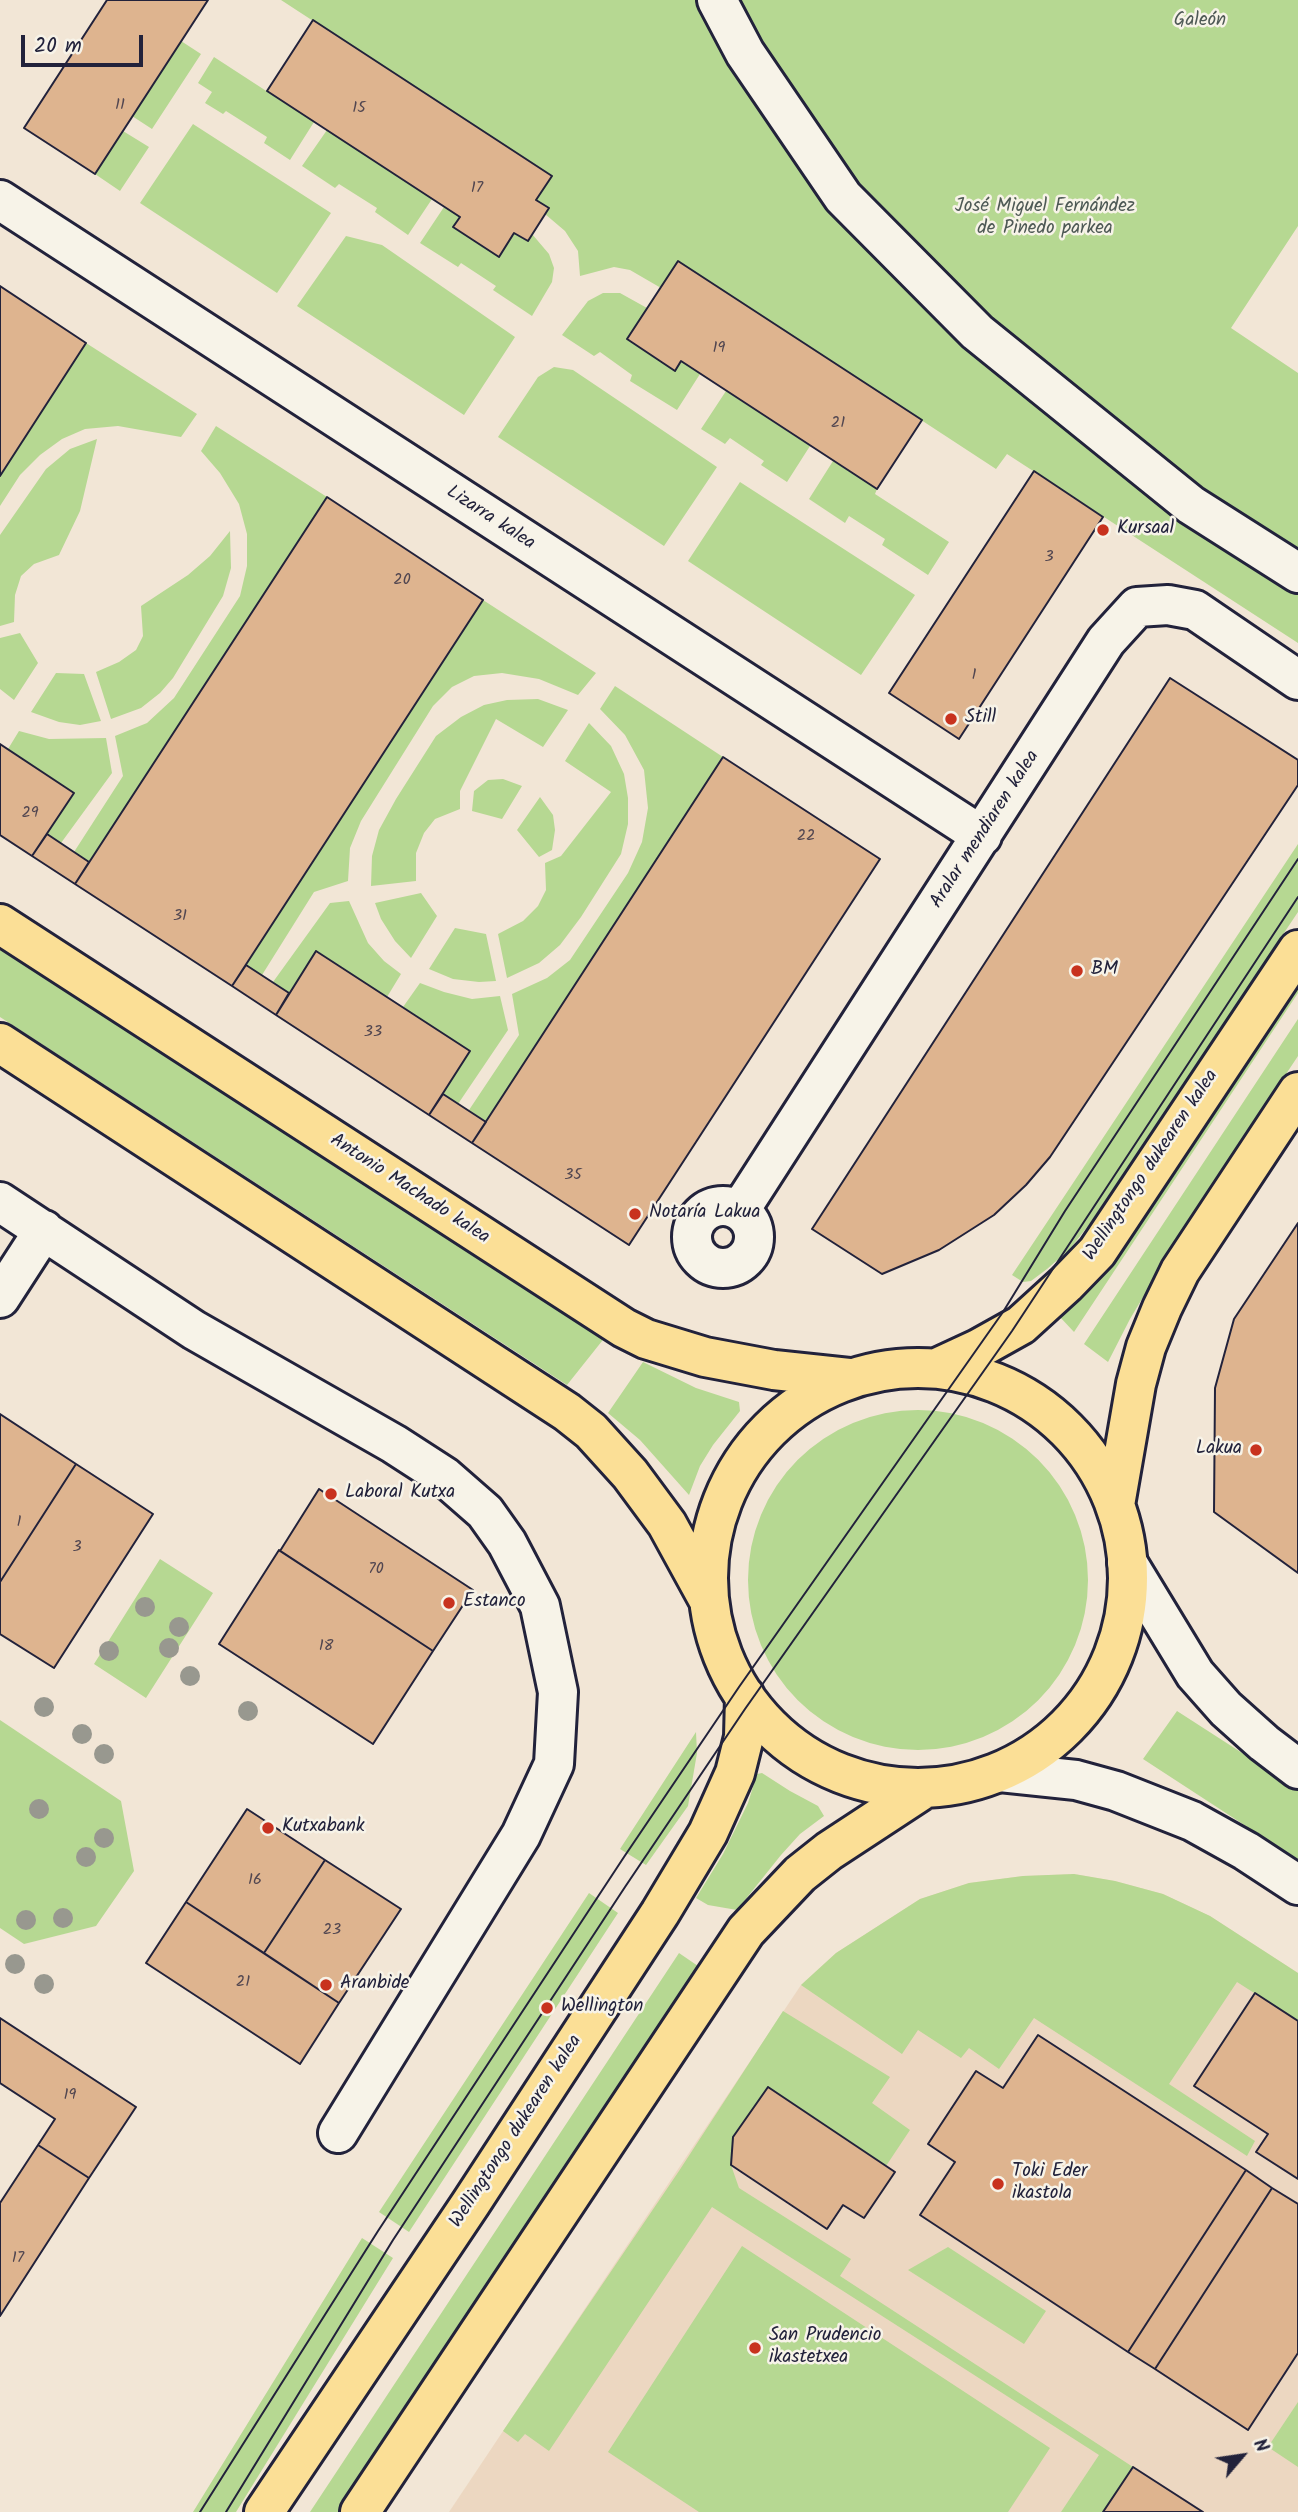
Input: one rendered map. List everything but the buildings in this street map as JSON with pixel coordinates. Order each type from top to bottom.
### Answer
[{"type":"main road","name":"Antonio Machado kalea","points":[[0,924],[624,1328],[646,1339],[705,1357],[774,1370],[851,1378]]},
{"type":"main road","name":"Wellingtongo dukearen kalea","points":[[937,1368],[1021,1325],[1097,1252],[1298,950]]},
{"type":"main road","points":[[0,1043],[567,1412],[591,1431],[630,1474],[667,1524],[709,1602]]},
{"type":"main road","points":[[1115,1505],[1136,1384],[1146,1348],[1162,1308],[1181,1271],[1298,1092]]},
{"type":"main road","points":[[937,1368],[980,1377],[1010,1389],[1037,1405],[1062,1425],[1083,1449],[1101,1476],[1115,1505],[1127,1562],[1127,1599],[1120,1636],[1100,1682],[1087,1703],[1062,1731],[1033,1754],[1000,1772],[963,1783],[925,1788],[885,1785],[846,1775],[809,1758],[776,1733],[744,1696],[720,1646],[709,1602],[708,1561],[716,1521],[730,1482],[752,1448],[780,1418],[813,1395],[851,1378],[893,1369],[937,1368]]},
{"type":"main road","name":"Wellingtongo dukearen kalea","points":[[264,2512],[539,2099],[660,1913],[708,1833],[735,1773],[744,1737],[744,1696]]},
{"type":"main road","points":[[360,2512],[746,1931],[800,1874],[829,1851],[925,1788]]},
{"type":"street","points":[[717,0],[745,53],[843,197],[967,322],[1191,505],[1298,573]]},
{"type":"street","name":"Lizarra kalea","points":[[0,200],[982,836]]},
{"type":"street","name":"Aralar mendiaren kalea","points":[[740,1210],[1106,641],[1137,607],[1168,605],[1195,610],[1298,680]]},
{"type":"street","points":[[0,1202],[194,1330],[394,1444],[445,1477],[485,1512],[507,1543],[540,1606],[558,1692],[554,1764],[514,1847],[338,2133]]},
{"type":"street","points":[[0,1298],[44,1230]]},
{"type":"street","points":[[1127,1562],[1195,1674],[1226,1709],[1298,1769]]},
{"type":"street","points":[[1000,1772],[1076,1780],[1116,1791],[1192,1821],[1246,1851],[1298,1885]]},
{"type":"shaded area","name":"Toki Eder ikastola","points":[[1074,1874],[1115,1881],[1163,1894],[1210,1916],[1298,1973],[1298,2512],[449,2512],[801,1985],[836,1953],[920,1899],[969,1883],[1023,1876]]},
{"type":"green space","name":"José Miguel Fernández de Pinedo parkea","points":[[281,0],[1298,0],[1298,226],[1231,328],[1298,373],[1298,643],[1007,454],[996,469],[678,261],[661,288],[630,270],[614,267],[580,276],[578,251],[565,231],[545,214],[549,208],[536,200],[551,176]]},
{"type":"green space","points":[[181,41],[201,54],[152,129],[132,116]]},
{"type":"green space","points":[[214,57],[314,122],[290,160],[264,143],[267,137],[226,111],[223,114],[205,103],[212,92],[198,83]]},
{"type":"green space","points":[[193,124],[331,213],[277,293],[140,203]]},
{"type":"green space","points":[[327,130],[432,199],[408,235],[375,212],[377,208],[339,184],[335,188],[302,166]]},
{"type":"green space","points":[[123,131],[149,147],[120,191],[95,174]]},
{"type":"green space","points":[[444,207],[460,217],[454,226],[499,257],[514,233],[527,241],[532,234],[549,254],[554,268],[552,282],[532,316],[493,290],[496,286],[461,263],[458,267],[420,243]]},
{"type":"green space","points":[[346,236],[382,245],[515,337],[464,415],[297,306]]},
{"type":"green space","points":[[603,293],[620,293],[647,308],[628,340],[675,371],[681,361],[700,374],[677,410],[630,381],[632,375],[600,352],[594,356],[562,335],[588,301]]},
{"type":"green space","points":[[86,343],[197,414],[181,437],[118,426],[85,429],[62,439],[40,455],[20,475],[0,506],[0,476]]},
{"type":"green space","points":[[554,367],[573,370],[717,467],[664,546],[498,437],[538,377]]},
{"type":"green space","points":[[726,391],[810,446],[787,482],[761,465],[764,461],[730,438],[725,444],[701,429]]},
{"type":"green space","points":[[216,426],[327,497],[89,862],[74,852],[123,776],[115,736],[147,723],[174,698],[240,596],[247,566],[247,534],[239,504],[220,473],[201,451]]},
{"type":"green space","points":[[97,439],[80,511],[59,555],[34,564],[21,576],[15,595],[14,622],[0,626],[0,535],[46,469],[70,449]]},
{"type":"green space","points":[[833,461],[877,489],[875,494],[949,542],[928,575],[882,545],[885,539],[849,516],[845,523],[809,499]]},
{"type":"green space","points":[[740,482],[915,595],[861,675],[688,561]]},
{"type":"green space","points":[[230,531],[231,568],[223,596],[173,678],[141,708],[111,719],[96,672],[119,662],[136,650],[143,636],[141,606],[188,575],[210,556]]},
{"type":"green space","points":[[483,600],[596,673],[578,695],[539,679],[502,673],[474,676],[452,687],[433,706],[361,821],[350,848],[348,881],[314,892],[262,975],[246,965]]},
{"type":"green space","points":[[20,633],[38,663],[14,700],[0,689],[0,638]]},
{"type":"green space","points":[[56,673],[84,674],[101,721],[80,725],[59,722],[31,712]]},
{"type":"green space","points":[[615,686],[723,757],[486,1122],[469,1110],[519,1035],[512,994],[547,978],[570,960],[628,873],[642,842],[648,808],[644,770],[625,735],[600,709]]},
{"type":"green space","points":[[538,699],[568,710],[543,747],[496,719],[460,791],[460,809],[435,819],[424,833],[416,853],[416,881],[371,886],[372,856],[379,830],[436,736],[461,717],[484,705],[507,700]]},
{"type":"green space","points":[[589,723],[611,746],[624,774],[628,824],[621,854],[560,945],[539,963],[507,978],[498,934],[523,921],[538,906],[546,890],[545,863],[561,856],[611,792],[565,761]]},
{"type":"green space","points":[[19,731],[49,739],[106,738],[112,773],[61,843],[47,834],[74,793],[8,749]]},
{"type":"green space","points":[[503,779],[522,786],[502,819],[472,811],[474,791],[488,780]]},
{"type":"green space","points":[[540,797],[553,815],[555,830],[552,850],[539,857],[517,830]]},
{"type":"green space","points":[[1298,844],[1298,912],[1091,1222],[1070,1249],[1031,1281],[1023,1282],[1012,1275]]},
{"type":"green space","points":[[421,893],[437,916],[411,958],[395,941],[381,919],[375,903]]},
{"type":"green space","points":[[349,901],[368,943],[384,961],[401,974],[387,997],[317,951],[289,993],[273,982],[330,903]]},
{"type":"green space","points":[[455,928],[486,934],[496,981],[453,979],[429,969]]},
{"type":"green space","points":[[0,944],[606,1336],[567,1385],[0,1017]]},
{"type":"green space","points":[[420,983],[472,999],[500,996],[508,1030],[458,1104],[443,1094],[470,1051],[403,1007]]},
{"type":"green space","points":[[1298,985],[1298,993],[1074,1332],[1059,1316],[1091,1286],[1142,1221]]},
{"type":"green space","points":[[1298,1019],[1298,1056],[1189,1220],[1130,1319],[1108,1362],[1084,1344]]},
{"type":"green space","points":[[643,1362],[696,1388],[739,1402],[740,1411],[700,1466],[689,1495],[640,1440],[608,1413]]},
{"type":"green space","points":[[901,1410],[935,1410],[967,1417],[1013,1438],[1050,1472],[1068,1500],[1081,1531],[1088,1563],[1088,1597],[1081,1629],[1068,1660],[1050,1688],[1026,1712],[998,1730],[967,1743],[935,1750],[901,1750],[869,1743],[823,1722],[786,1688],[768,1660],[755,1629],[748,1597],[748,1563],[755,1531],[776,1485],[810,1448],[838,1430],[869,1417]]},
{"type":"green space","points":[[160,1559],[213,1593],[146,1698],[94,1664]]},
{"type":"green space","points":[[1177,1711],[1298,1789],[1298,1860],[1143,1759]]},
{"type":"green space","points":[[0,1720],[121,1801],[134,1871],[96,1926],[24,1944],[0,1928]]},
{"type":"green space","points":[[696,1732],[697,1753],[688,1806],[646,1865],[620,1849]]},
{"type":"green space","points":[[762,1773],[818,1806],[824,1816],[800,1834],[737,1910],[708,1905],[696,1898],[723,1854],[748,1803],[757,1774]]},
{"type":"green space","points":[[1074,1874],[1115,1881],[1163,1894],[1210,1916],[1298,1973],[1298,2021],[1237,1982],[1169,2084],[1255,2141],[1247,2156],[1034,2018],[999,2069],[969,2048],[961,2058],[918,2030],[902,2054],[801,1985],[836,1953],[920,1899],[969,1883],[1023,1876]]},
{"type":"green space","points":[[589,1893],[618,1913],[409,2232],[379,2212]]},
{"type":"green space","points":[[679,1953],[698,1966],[341,2512],[310,2512]]},
{"type":"green space","points":[[783,2011],[890,2077],[872,2103],[910,2130],[886,2166],[768,2087],[733,2137],[731,2165],[739,2188],[851,2259],[840,2276],[1133,2467],[1103,2512],[1061,2512],[1099,2455],[712,2207],[549,2451],[525,2434],[518,2442],[503,2431],[679,2171]]},
{"type":"green space","points":[[362,2238],[393,2258],[236,2512],[193,2512]]},
{"type":"green space","points":[[742,2246],[1050,2448],[1008,2512],[699,2512],[608,2452]]},
{"type":"green space","points":[[948,2247],[1046,2311],[1024,2344],[908,2270]]},
{"type":"green space","points":[[1298,2402],[1298,2467],[1268,2447]]},
{"type":"tram line","points":[[200,2512],[378,2231],[624,1857],[739,1687],[1003,1312],[1065,1211],[1298,859]]},
{"type":"tram line","points":[[226,2512],[393,2240],[625,1887],[745,1709],[1012,1331],[1298,897]]},
{"type":"place","name":"Kursaal","points":[[1103,530]]},
{"type":"place","name":"Still","points":[[951,719]]},
{"type":"place","name":"BM","points":[[1077,971]]},
{"type":"place","name":"Notaría Lakua","points":[[635,1214]]},
{"type":"place","name":"Lakua","points":[[1256,1450]]},
{"type":"place","name":"Laboral Kutxa","points":[[331,1494]]},
{"type":"place","name":"Estanco","points":[[449,1603]]},
{"type":"place","name":"Kutxabank","points":[[268,1828]]},
{"type":"place","name":"Aranbide","points":[[326,1985]]},
{"type":"place","name":"Wellington","points":[[547,2008]]},
{"type":"place","name":"Toki Eder ikastola","points":[[998,2184]]},
{"type":"place","name":"San Prudencio ikastetxea","points":[[755,2348]]},
{"type":"park label","name":"Galeón","points":[[1200,22]]}]
